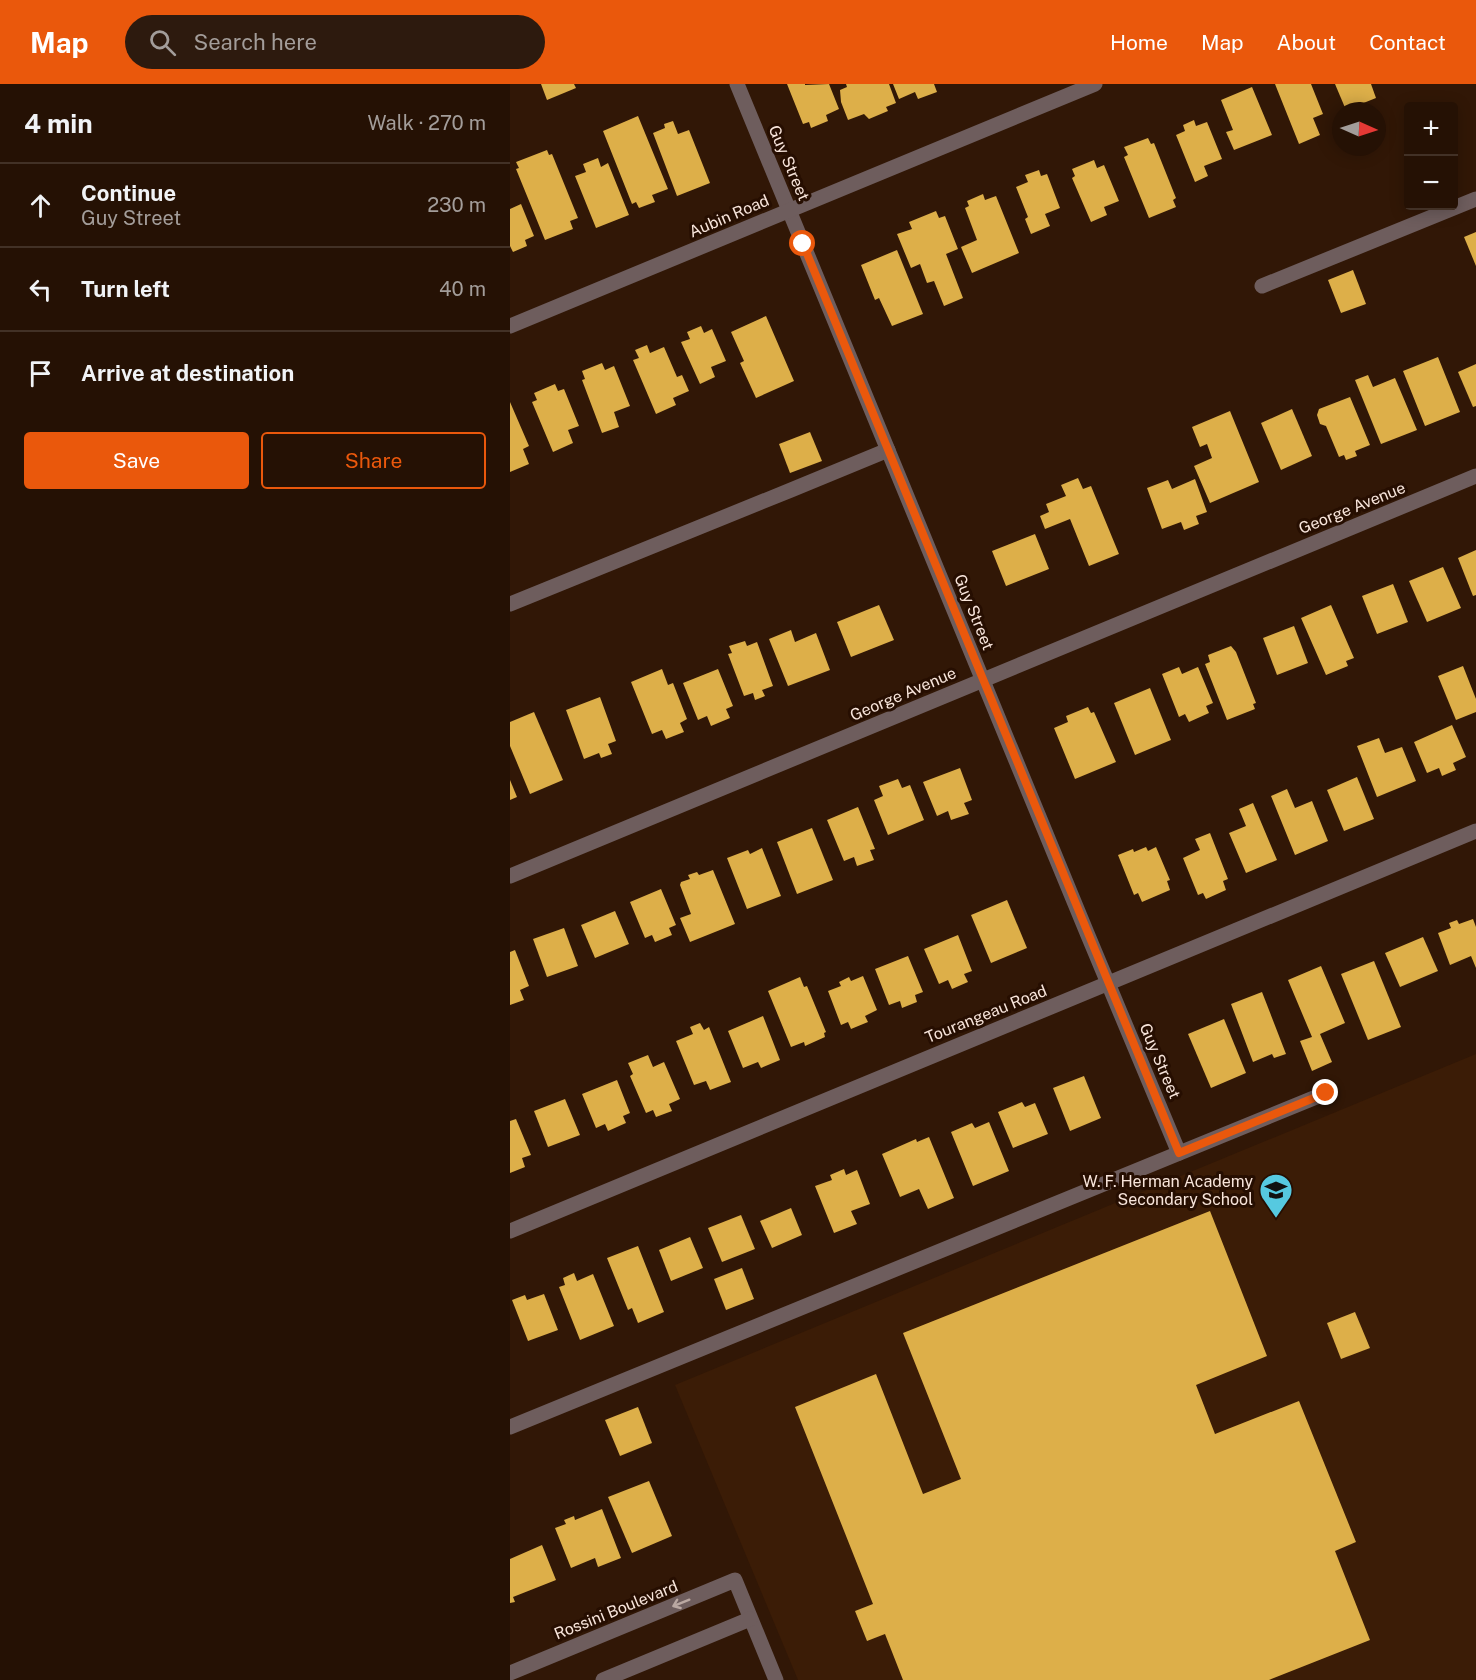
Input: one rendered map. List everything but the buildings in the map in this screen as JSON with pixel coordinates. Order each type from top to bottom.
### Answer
[{"type":"street","name":"Guy Street","points":[[737,84],[1179,1153]]},
{"type":"street","name":"Aubin Road","points":[[510,327],[1095,84]]},
{"type":"street","points":[[1262,286],[1476,199]]},
{"type":"street","points":[[510,604],[888,450]]},
{"type":"street","name":"George Avenue","points":[[510,876],[1476,476]]},
{"type":"street","name":"Tourangeau Road","points":[[510,1231],[1476,831]]},
{"type":"street","points":[[510,1427],[1326,1093]]},
{"type":"street","name":"Rossini Boulevard","points":[[510,1673],[735,1580],[750,1619]]},
{"type":"street","points":[[603,1680],[750,1619],[776,1680]]},
{"type":"shaded area","name":"W. F. Herman Academy Secondary School","points":[[1476,1054],[1476,1680],[798,1680],[675,1385]]},
{"type":"place","name":"W. F. Herman Academy Secondary School","points":[[1276,1219]]},
{"type":"route","points":[[803,244],[1179,1153],[1326,1093]]}]
